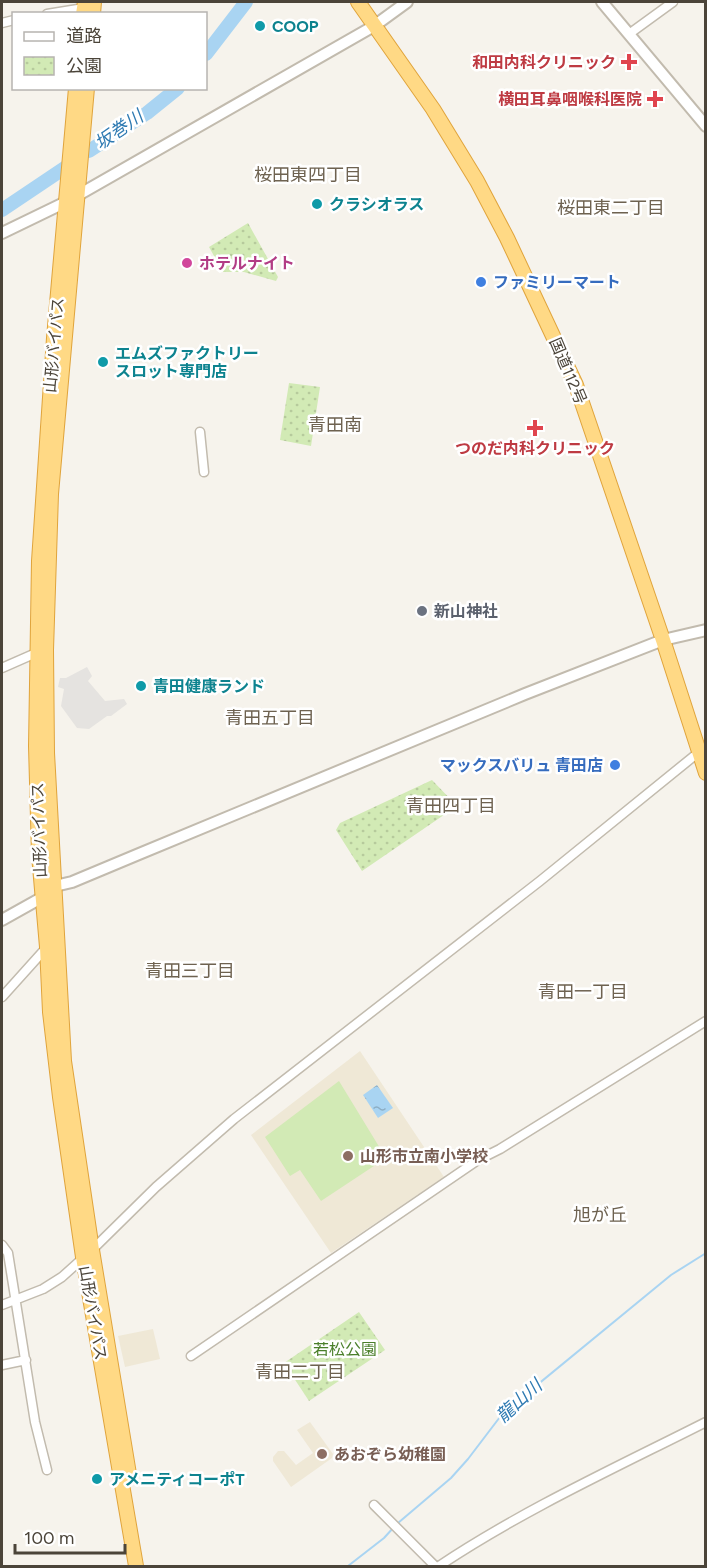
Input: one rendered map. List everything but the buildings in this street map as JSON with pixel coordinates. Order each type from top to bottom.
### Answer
[{"type":"highway","name":"国道112号","points":[[358,2],[433,109],[477,181],[507,238],[576,385],[663,640],[705,773]]},
{"type":"highway","name":"山形バイパス","points":[[76,90],[43,484],[36,653],[38,809],[50,1012],[60,1096],[144,1566]]},
{"type":"highway","name":"山形バイパス","points":[[87,90],[52,483],[46,650],[47,753],[64,1061],[88,1254],[136,1566]]},
{"type":"street","points":[[3,232],[66,202],[374,26],[407,2]]},
{"type":"street","points":[[602,2],[705,126]]},
{"type":"street","points":[[629,34],[673,2]]},
{"type":"street","points":[[61,12],[88,8]]},
{"type":"street","points":[[200,432],[204,472]]},
{"type":"street","points":[[2,920],[43,897],[55,886],[72,882],[401,745],[663,640],[705,630]]},
{"type":"street","points":[[2,668],[36,653]]},
{"type":"street","points":[[2,1305],[43,1289],[62,1277],[156,1187],[234,1119],[540,881],[699,752]]},
{"type":"street","points":[[2,997],[47,947]]},
{"type":"street","points":[[191,1356],[478,1160],[508,1144],[705,1021]]},
{"type":"street","points":[[2,1245],[8,1253],[35,1422],[47,1470]]},
{"type":"street","points":[[2,1365],[26,1360]]},
{"type":"street","points":[[374,1505],[437,1566],[521,1516],[705,1422]]},
{"type":"shaded area","points":[[87,667],[92,676],[88,681],[105,701],[124,699],[127,704],[89,729],[77,728],[61,706],[64,689],[58,687],[60,678],[66,678]]},
{"type":"shaded area","name":"山形市立南小学校","points":[[360,1051],[444,1177],[331,1253],[251,1135]]},
{"type":"shaded area","points":[[153,1329],[160,1359],[125,1367],[118,1336]]},
{"type":"shaded area","name":"あおぞら幼稚園","points":[[310,1422],[333,1454],[332,1458],[291,1487],[273,1461],[273,1457],[278,1451],[284,1451],[296,1465],[313,1453],[297,1430]]},
{"type":"green space","points":[[248,223],[278,277],[276,281],[244,272],[223,272],[209,247]]},
{"type":"green space","points":[[289,383],[320,387],[311,446],[280,440]]},
{"type":"green space","points":[[432,780],[457,806],[362,871],[336,830],[340,823]]},
{"type":"green space","points":[[339,1081],[386,1158],[321,1201],[300,1170],[290,1176],[265,1137]]},
{"type":"green space","name":"若松公園","points":[[359,1312],[385,1350],[309,1401],[284,1363]]},
{"type":"water","points":[[377,1085],[393,1108],[378,1118],[363,1095]]},
{"type":"waterway","name":"坂巻川","points":[[207,53],[246,2]]},
{"type":"waterway","name":"坂巻川","points":[[89,151],[147,113],[176,90]]},
{"type":"waterway","name":"坂巻川","points":[[2,210],[75,161]]},
{"type":"waterway","name":"龍山川","points":[[398,1523],[451,1478],[503,1413],[671,1275],[706,1253]]},
{"type":"waterway","name":"龍山川","points":[[348,1566],[384,1538],[394,1527]]},
{"type":"place","name":"COOP","points":[[260,26]]},
{"type":"place","name":"和田内科クリニック","points":[[629,62]]},
{"type":"place","name":"横田耳鼻咽喉科医院","points":[[655,99]]},
{"type":"place","name":"クラシオラス","points":[[317,204]]},
{"type":"place","name":"ホテルナイト","points":[[187,263]]},
{"type":"place","name":"ファミリーマート","points":[[481,282]]},
{"type":"place","name":"エムズファクトリー スロット専門店","points":[[103,362]]},
{"type":"place","name":"つのだ内科クリニック","points":[[535,428]]},
{"type":"place","name":"新山神社","points":[[422,611]]},
{"type":"place","name":"青田健康ランド","points":[[141,686]]},
{"type":"place","name":"マックスバリュ 青田店","points":[[615,765]]},
{"type":"place","name":"山形市立南小学校","points":[[348,1156]]},
{"type":"place","name":"あおぞら幼稚園","points":[[322,1454]]},
{"type":"place","name":"アメニティコーポT","points":[[97,1479]]},
{"type":"district","name":"桜田東四丁目","points":[[308,175]]},
{"type":"district","name":"桜田東二丁目","points":[[611,208]]},
{"type":"district","name":"青田南","points":[[335,425]]},
{"type":"district","name":"青田五丁目","points":[[270,718]]},
{"type":"district","name":"青田四丁目","points":[[451,806]]},
{"type":"district","name":"青田三丁目","points":[[190,971]]},
{"type":"district","name":"青田一丁目","points":[[583,992]]},
{"type":"district","name":"旭が丘","points":[[600,1215]]},
{"type":"district","name":"青田二丁目","points":[[300,1372]]}]
